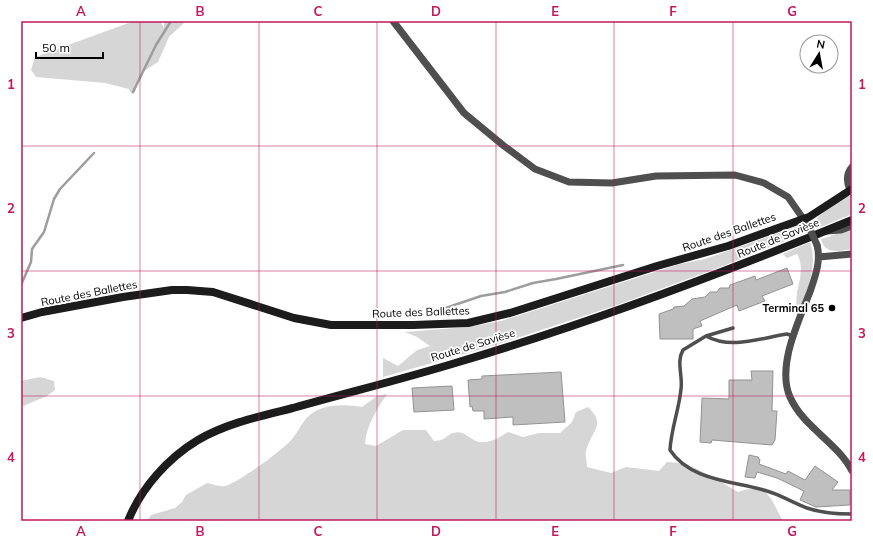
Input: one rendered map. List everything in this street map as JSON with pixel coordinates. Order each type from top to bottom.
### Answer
[{"type":"street","points":[[393,21],[464,113],[535,169],[569,182],[612,183],[656,176],[735,175],[764,183],[788,197],[809,227],[817,245],[819,257],[814,280],[794,336],[788,358],[785,375],[789,396],[800,414],[842,457],[852,471]]},
{"type":"street","points":[[851,189],[847,183],[847,176],[852,167]]},
{"type":"street","name":"Route des Ballettes","points":[[21,318],[42,312],[123,297],[172,290],[187,290],[213,292],[288,316],[331,325],[420,325],[468,323],[510,314],[657,266],[704,254],[809,217],[851,189]]},
{"type":"street","name":"Route de Savièse","points":[[128,521],[139,500],[161,471],[185,449],[217,430],[248,420],[452,364],[593,320],[713,276],[852,220]]},
{"type":"street","points":[[824,231],[841,230],[852,226]]},
{"type":"street","points":[[819,257],[852,254]]},
{"type":"lane","points":[[733,328],[706,336],[688,345],[680,354],[682,389],[670,443],[670,450],[674,456],[687,468],[694,471],[731,483],[768,491],[807,508],[828,514],[852,514]]},
{"type":"lane","points":[[706,336],[713,340],[734,343],[787,334],[794,336]]},
{"type":"shaded area","points":[[134,21],[160,21],[164,28],[164,21],[186,21],[169,37],[158,62],[141,73],[133,94],[129,89],[105,83],[36,77],[31,70],[35,57]]},
{"type":"shaded area","points":[[852,195],[852,214],[816,229],[815,223],[825,210],[836,202]]},
{"type":"shaded area","points":[[795,227],[802,227],[805,233],[723,266],[617,305],[499,344],[383,377],[383,358],[398,366],[417,350],[430,346],[417,337],[405,332],[467,327],[501,321],[680,264],[705,259]]},
{"type":"shaded area","points":[[852,229],[852,249],[833,251],[826,248],[823,244],[821,239]]},
{"type":"shaded area","points":[[810,242],[813,261],[812,271],[797,318],[796,298],[801,273],[800,263],[797,254],[787,258],[783,254]]},
{"type":"shaded area","points":[[40,377],[54,381],[55,390],[47,396],[21,407],[21,381]]},
{"type":"shaded area","points":[[387,394],[370,424],[367,431],[365,444],[376,446],[403,430],[426,430],[434,441],[442,440],[450,434],[457,432],[463,433],[480,442],[497,439],[508,432],[523,437],[539,433],[560,433],[572,422],[576,412],[588,407],[594,413],[597,424],[586,451],[587,467],[611,473],[626,467],[659,471],[667,462],[686,465],[704,472],[738,492],[748,489],[762,491],[771,499],[783,521],[147,521],[151,515],[175,508],[182,502],[186,495],[207,483],[225,486],[250,473],[287,444],[306,418],[314,412],[325,407],[346,405],[362,407],[377,396]]},
{"type":"building","points":[[787,268],[793,284],[762,296],[765,301],[739,311],[737,305],[700,321],[702,326],[693,329],[693,339],[660,339],[659,314],[673,309],[674,307],[684,306],[692,299],[705,297],[710,292],[717,292],[720,288],[729,288],[730,285],[755,276],[756,280]]},
{"type":"building","points":[[751,371],[773,371],[772,411],[777,411],[775,440],[772,445],[712,440],[711,443],[700,442],[702,398],[729,399],[729,380],[752,380]]},
{"type":"building","points":[[561,372],[565,422],[513,425],[513,417],[484,419],[484,411],[473,411],[472,406],[470,407],[468,380],[482,379],[482,376]]},
{"type":"building","points":[[452,386],[454,410],[414,412],[412,388]]},
{"type":"building","points":[[749,455],[758,457],[760,460],[759,464],[786,474],[788,471],[805,480],[815,466],[838,482],[832,490],[850,490],[850,505],[816,507],[800,500],[804,491],[777,478],[757,472],[755,478],[745,477]]},
{"type":"waterway","points":[[133,92],[156,45],[171,21]]},
{"type":"waterway","points":[[21,285],[31,262],[32,249],[44,232],[54,199],[60,189],[94,153]]},
{"type":"waterway","points":[[428,314],[481,296],[505,292],[533,283],[623,265]]},
{"type":"place","name":"Terminal 65","points":[[832,308]]}]
